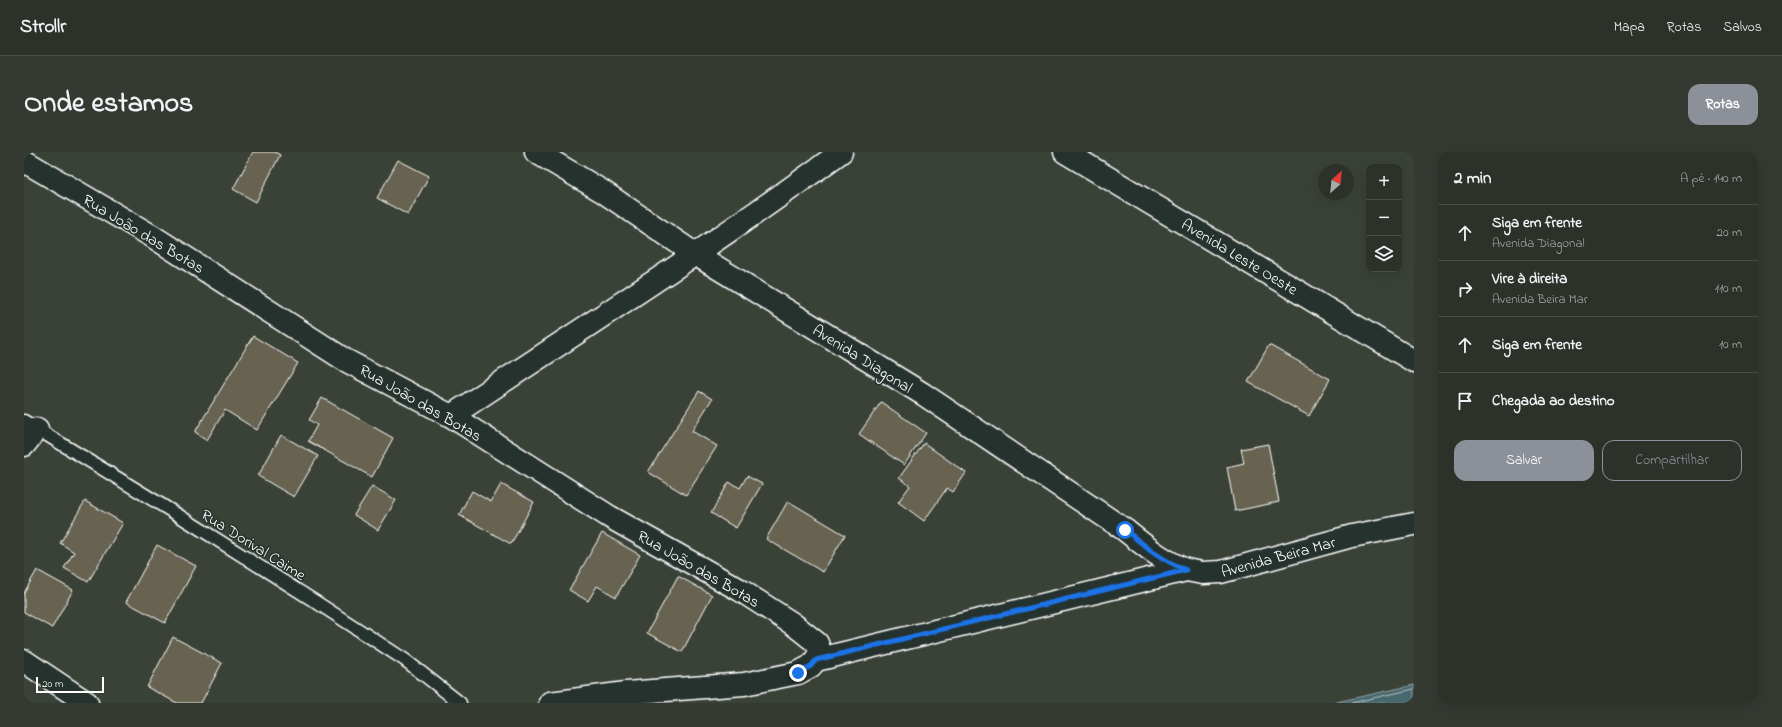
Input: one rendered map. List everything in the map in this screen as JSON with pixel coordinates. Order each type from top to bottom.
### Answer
[{"type":"street","points":[[24,156],[31,152]]},
{"type":"street","name":"Avenida Diagonal","points":[[536,152],[602,191],[695,254],[923,394],[1125,530],[1172,565],[1186,570]]},
{"type":"street","points":[[451,416],[695,254],[793,187],[841,152]]},
{"type":"street","name":"Avenida Leste Oeste","points":[[1066,152],[1414,361]]},
{"type":"street","name":"Rua João das Botas","points":[[24,161],[152,236],[345,360],[451,416],[610,517],[740,590],[793,624],[816,652]]},
{"type":"street","name":"Avenida Beira Mar","points":[[816,652],[1186,570],[1203,573],[1221,572],[1352,536],[1414,524]]},
{"type":"street","points":[[550,703],[626,693],[744,684],[798,673],[811,666],[816,652]]},
{"type":"street","points":[[24,661],[88,703]]},
{"type":"lane","name":"Rua Dorival Caime","points":[[28,432],[178,515],[405,660],[460,703]]},
{"type":"water","points":[[1414,685],[1414,703],[1332,703]]},
{"type":"building","points":[[253,152],[275,152],[280,155],[256,202],[233,189]]},
{"type":"building","points":[[398,160],[429,176],[408,215],[377,198]]},
{"type":"building","points":[[253,336],[298,363],[257,430],[225,410],[207,440],[195,432]]},
{"type":"building","points":[[1269,345],[1330,379],[1309,416],[1248,382]]},
{"type":"building","points":[[699,391],[712,399],[692,431],[717,446],[686,495],[648,472]]},
{"type":"building","points":[[322,398],[393,438],[372,477],[308,441],[317,425],[309,420]]},
{"type":"building","points":[[881,402],[926,433],[904,465],[859,434]]},
{"type":"building","points":[[281,435],[318,456],[294,497],[258,476]]},
{"type":"building","points":[[924,443],[966,473],[953,492],[947,488],[924,521],[898,502],[910,486],[899,478]]},
{"type":"building","points":[[1268,444],[1279,502],[1235,511],[1227,467],[1244,463],[1241,449]]},
{"type":"building","points":[[747,476],[762,484],[736,528],[711,513],[729,482],[740,488]]},
{"type":"building","points":[[501,484],[534,502],[511,544],[459,515],[472,491],[491,502]]},
{"type":"building","points":[[372,486],[396,500],[378,530],[354,515]]},
{"type":"building","points":[[85,501],[123,523],[88,582],[64,568],[74,552],[60,543]]},
{"type":"building","points":[[788,501],[845,535],[823,572],[766,539]]},
{"type":"building","points":[[602,533],[640,555],[616,597],[597,586],[588,601],[569,590]]},
{"type":"building","points":[[157,545],[196,566],[165,623],[126,602]]},
{"type":"building","points":[[37,570],[73,590],[52,628],[24,612],[24,593]]},
{"type":"building","points":[[678,576],[712,595],[682,652],[647,633]]},
{"type":"building","points":[[173,637],[222,663],[201,703],[177,703],[147,687]]},
{"type":"route","points":[[798,673],[811,666],[816,660],[1186,570],[1172,565],[1125,530]]}]
